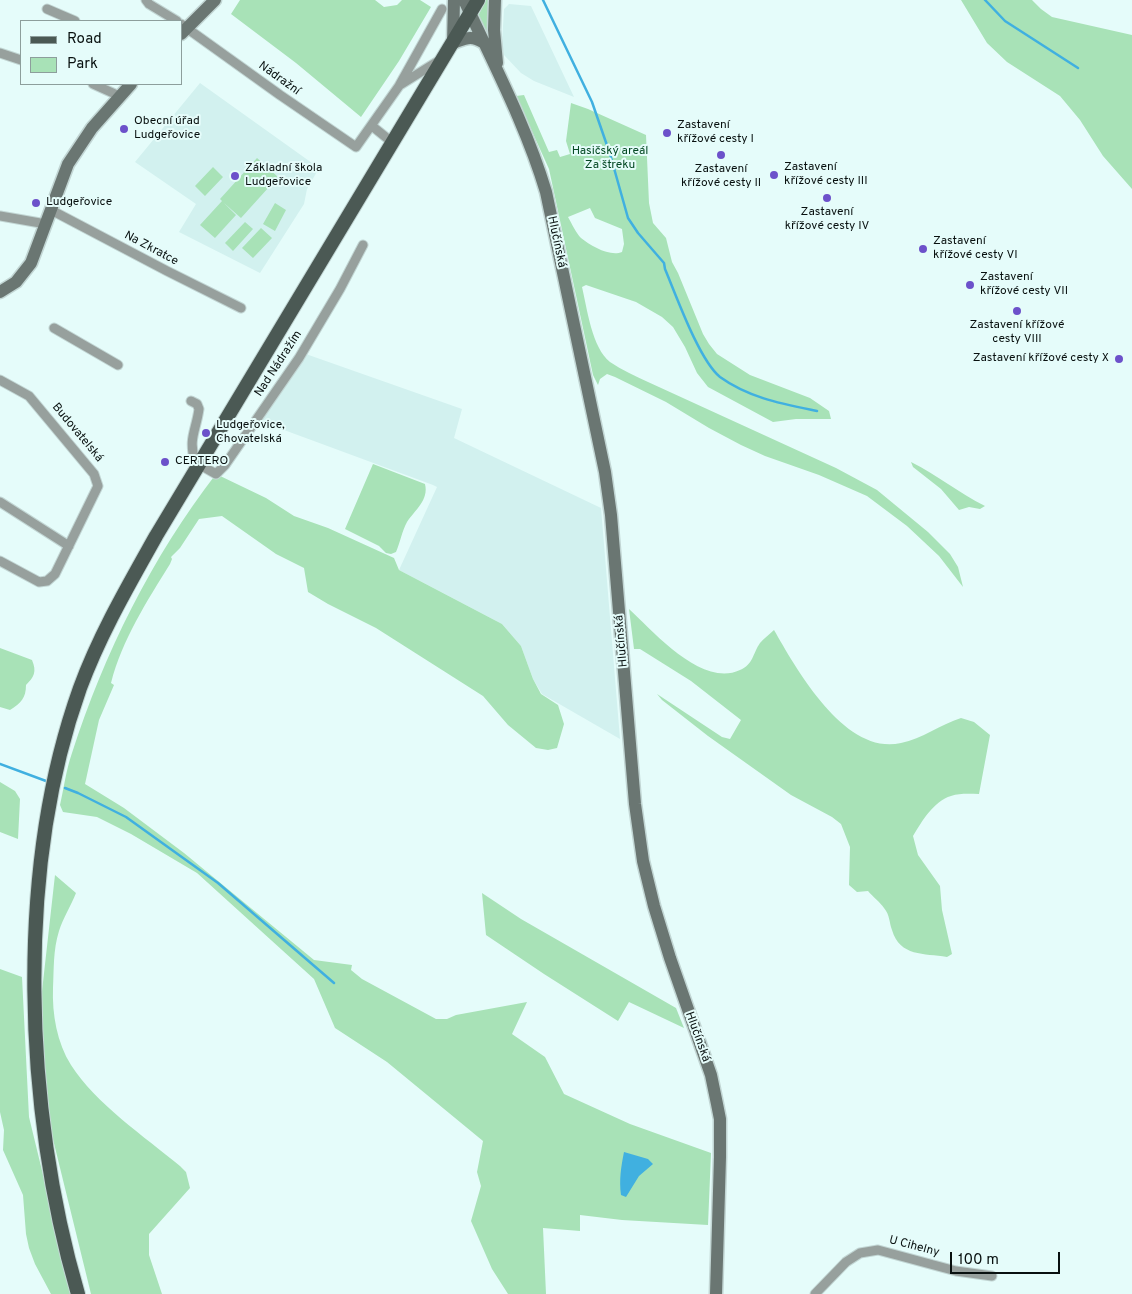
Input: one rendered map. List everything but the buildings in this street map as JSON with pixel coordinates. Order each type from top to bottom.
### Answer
[{"type":"main road","points":[[78,1294],[52,1183],[38,1077],[35,1001],[36,944],[42,853],[62,748],[71,716],[91,659],[117,605],[478,0]]},
{"type":"street","name":"Nádražní","points":[[146,0],[172,20]]},
{"type":"street","points":[[182,27],[215,0]]},
{"type":"street","points":[[454,0],[453,43],[470,37],[476,38],[484,44]]},
{"type":"street","name":"Hlučínská","points":[[464,0],[499,72],[530,143],[546,192],[605,472],[611,515],[635,804],[643,860],[654,906],[708,1068],[718,1104],[720,1157],[716,1294]]},
{"type":"street","points":[[495,0],[494,30],[499,72]]},
{"type":"street","points":[[393,143],[372,126],[399,86],[442,8]]},
{"type":"street","points":[[47,9],[73,20]]},
{"type":"street","name":"Nádražní","points":[[182,27],[356,147],[372,126]]},
{"type":"street","points":[[0,53],[20,60]]},
{"type":"street","points":[[399,86],[443,59]]},
{"type":"street","points":[[95,85],[115,94],[118,98]]},
{"type":"street","points":[[0,292],[16,282],[31,264],[68,164],[92,128],[129,85]]},
{"type":"street","name":"Na Zkratce","points":[[51,210],[167,272],[241,308]]},
{"type":"street","points":[[0,216],[46,224]]},
{"type":"street","name":"Nad Nádražím","points":[[199,465],[216,474],[225,466],[299,358],[340,289],[363,245]]},
{"type":"street","points":[[57,329],[118,364]]},
{"type":"street","name":"Budovatelská","points":[[0,380],[29,396],[94,474],[98,486],[55,574],[47,581],[39,582],[0,561]]},
{"type":"street","points":[[191,401],[197,404],[198,409],[191,449],[195,462],[199,465]]},
{"type":"street","points":[[0,502],[69,546]]},
{"type":"street","name":"U Cihelny","points":[[815,1294],[830,1276],[846,1262],[860,1253],[878,1250],[956,1271],[992,1276]]},
{"type":"shaded area","points":[[509,4],[531,6],[574,97],[534,81],[521,73],[504,55],[502,44],[504,9]]},
{"type":"shaded area","name":"Základní škola Ludgeřovice","points":[[200,83],[319,168],[307,189],[304,204],[260,273],[179,232],[196,204],[135,162]]},
{"type":"shaded area","points":[[303,353],[462,409],[454,438],[601,508],[620,739],[542,694],[533,679],[521,646],[502,624],[399,570],[437,487],[257,420]]},
{"type":"green space","points":[[240,0],[375,0],[384,7],[397,5],[402,0],[420,0],[431,7],[399,61],[361,117],[296,63],[231,14]]},
{"type":"green space","points":[[486,0],[492,0],[488,39],[478,16]]},
{"type":"green space","points":[[961,0],[1032,0],[1052,17],[1132,35],[1132,189],[1103,156],[1080,120],[1060,96],[1007,62],[987,43]]},
{"type":"green space","name":"Hasičský areál Za štreku","points":[[524,95],[549,152],[557,150],[560,157],[570,154],[566,141],[571,103],[646,135],[649,203],[653,223],[666,238],[672,262],[709,344],[717,354],[750,375],[810,398],[829,411],[831,419],[796,419],[773,422],[708,387],[697,373],[673,327],[662,317],[636,302],[586,285],[582,287],[588,316],[595,338],[604,356],[619,368],[633,375],[836,468],[877,490],[928,532],[950,554],[958,567],[963,587],[939,556],[907,526],[867,496],[741,445],[666,402],[615,377],[607,374],[600,379],[598,385],[593,375],[549,169],[516,96]],"holes":[[[590,208],[595,218],[622,229],[624,244],[622,252],[606,252],[590,244],[579,236],[568,217]]]},
{"type":"green space","points":[[257,158],[278,177],[241,218],[224,203],[236,215],[215,238],[200,225],[222,201],[220,199]]},
{"type":"green space","points":[[213,167],[223,177],[205,196],[195,186]]},
{"type":"green space","points":[[275,203],[286,210],[275,231],[263,224]]},
{"type":"green space","points":[[245,222],[253,229],[233,251],[225,243]]},
{"type":"green space","points":[[261,228],[272,238],[253,258],[242,248]]},
{"type":"green space","points":[[911,462],[985,506],[980,509],[969,507],[959,510],[941,489],[913,467]]},
{"type":"green space","points":[[373,464],[425,484],[426,490],[423,500],[407,522],[396,552],[391,554],[386,553],[379,546],[345,529]]},
{"type":"green space","points":[[216,474],[266,498],[294,516],[328,528],[394,558],[399,570],[502,624],[521,646],[533,679],[541,694],[558,705],[564,724],[557,748],[548,750],[536,748],[508,725],[483,696],[376,628],[308,592],[304,568],[276,554],[222,516],[199,519],[180,548],[171,557],[170,564],[128,636],[111,683],[114,685],[99,720],[85,784],[124,808],[184,853],[314,960],[352,965],[351,970],[362,979],[436,1019],[447,1019],[456,1015],[527,1002],[512,1034],[545,1057],[564,1094],[630,1124],[711,1153],[708,1225],[622,1220],[580,1215],[580,1231],[543,1228],[546,1294],[508,1294],[492,1269],[471,1221],[481,1186],[477,1172],[483,1141],[387,1062],[335,1028],[314,979],[197,873],[131,834],[97,817],[63,812],[60,805],[70,759],[99,679],[115,643],[151,572],[171,539]]},
{"type":"green space","points":[[629,609],[680,655],[695,665],[710,671],[725,673],[744,668],[750,662],[760,643],[774,630],[810,687],[825,706],[842,724],[861,736],[880,744],[909,741],[961,718],[974,722],[990,735],[979,794],[958,794],[939,802],[929,812],[913,836],[918,855],[940,886],[942,910],[952,954],[947,957],[922,954],[901,945],[896,939],[887,913],[882,906],[868,891],[857,892],[849,885],[850,847],[841,824],[832,817],[791,795],[708,736],[662,700],[657,694],[722,737],[730,739],[741,720],[691,681],[640,649],[634,649]]},
{"type":"green space","points":[[0,648],[32,660],[34,668],[34,674],[26,685],[22,700],[10,710],[0,707]]},
{"type":"green space","points":[[0,782],[15,791],[20,799],[18,839],[0,832]]},
{"type":"green space","points":[[55,875],[76,893],[61,926],[55,952],[53,1008],[56,1028],[62,1047],[71,1065],[93,1093],[121,1119],[186,1172],[190,1188],[149,1234],[149,1255],[162,1294],[91,1294],[48,1119],[41,1000]]},
{"type":"green space","points":[[482,893],[521,919],[676,1008],[684,1028],[629,1002],[618,1021],[544,974],[486,935]]},
{"type":"green space","points":[[0,969],[22,977],[29,1117],[72,1294],[51,1294],[35,1264],[26,1234],[23,1195],[3,1150],[4,1130],[0,1112]]},
{"type":"water","points":[[624,1152],[648,1159],[653,1164],[639,1176],[626,1197],[621,1195],[620,1189]]},
{"type":"waterway","points":[[543,0],[592,102],[610,154],[628,218],[638,233],[664,263],[682,310],[704,357],[720,377],[743,390],[767,399],[817,411]]},
{"type":"waterway","points":[[985,0],[1005,21],[1078,68]]},
{"type":"waterway","points":[[0,764],[46,781]]},
{"type":"waterway","points":[[65,788],[126,817],[218,883],[334,983]]},
{"type":"place","name":"Obecní úřad Ludgeřovice","points":[[124,129]]},
{"type":"place","name":"Zastavení křížové cesty I","points":[[667,133]]},
{"type":"place","name":"Zastavení křížové cesty II","points":[[721,155]]},
{"type":"place","name":"Zastavení křížové cesty III","points":[[774,175]]},
{"type":"place","name":"Základní škola Ludgeřovice","points":[[235,176]]},
{"type":"place","name":"Zastavení křížové cesty IV","points":[[827,198]]},
{"type":"place","name":"Ludgeřovice","points":[[36,203]]},
{"type":"place","name":"Zastavení křížové cesty VI","points":[[923,249]]},
{"type":"place","name":"Zastavení křížové cesty VII","points":[[970,285]]},
{"type":"place","name":"Zastavení křížové cesty VIII","points":[[1017,311]]},
{"type":"place","name":"Zastavení křížové cesty X","points":[[1119,359]]},
{"type":"place","name":"Ludgeřovice, Chovatelská","points":[[206,433]]},
{"type":"place","name":"CERTERO","points":[[165,462]]}]
